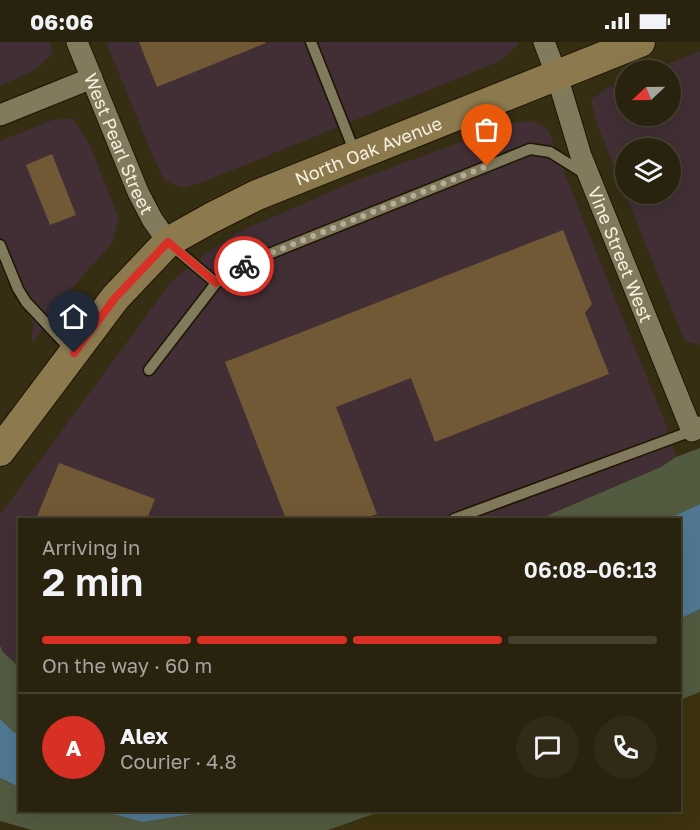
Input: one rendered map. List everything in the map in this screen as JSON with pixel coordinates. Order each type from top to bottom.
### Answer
[{"type":"main road","name":"North Oak Avenue","points":[[0,452],[115,298],[168,242],[257,195],[640,42]]},
{"type":"street","name":"West Pearl Street","points":[[77,42],[138,192],[152,219],[168,242]]},
{"type":"street","name":"Vine Street West","points":[[544,42],[590,177],[696,429]]},
{"type":"street","points":[[0,115],[92,78]]},
{"type":"lane","points":[[311,42],[356,156]]},
{"type":"lane","points":[[149,370],[216,283],[249,262],[530,149],[550,152],[590,177]]},
{"type":"lane","points":[[168,242],[216,283]]},
{"type":"lane","points":[[0,245],[18,289],[26,302],[74,353]]},
{"type":"lane","points":[[457,518],[696,429]]},
{"type":"shaded area","points":[[0,42],[50,42],[53,52],[35,70],[0,86]]},
{"type":"shaded area","points":[[106,42],[518,42],[518,45],[500,61],[203,182],[182,188],[164,180]]},
{"type":"shaded area","points":[[700,51],[700,345],[685,341],[629,204],[681,204],[681,138],[615,138],[615,168],[599,129],[591,100],[615,85],[615,126],[681,126],[681,60],[678,60]]},
{"type":"shaded area","points":[[73,118],[91,148],[119,219],[112,243],[71,289],[32,344],[33,322],[4,275],[0,264],[0,141],[53,120]]},
{"type":"shaded area","points":[[532,121],[548,129],[665,422],[676,457],[661,467],[541,518],[18,518],[18,666],[2,651],[0,645],[0,515],[171,282],[205,254],[236,233],[355,181],[512,123]]},
{"type":"shaded area","points":[[700,692],[700,830],[328,830],[379,812],[681,812],[681,700]]},
{"type":"green space","points":[[700,448],[700,504],[670,518],[541,518],[661,467],[676,457]]},
{"type":"green space","points":[[700,609],[700,692],[681,700],[681,618]]},
{"type":"green space","points":[[0,645],[2,651],[18,666],[18,732],[15,733],[0,719]]},
{"type":"green space","points":[[0,778],[18,787],[18,812],[106,812],[112,814],[379,812],[328,830],[32,830],[0,821]]},
{"type":"water","points":[[700,504],[700,609],[681,618],[681,518],[670,518]]},
{"type":"water","points":[[0,719],[15,733],[18,732],[18,787],[0,778]]},
{"type":"water","points":[[107,812],[205,812],[142,822]]},
{"type":"building","points":[[139,42],[265,42],[266,43],[157,87]]},
{"type":"building","points":[[52,154],[76,215],[50,225],[26,165]]},
{"type":"building","points":[[563,230],[592,304],[585,313],[609,374],[435,442],[411,378],[336,407],[377,514],[366,518],[286,518],[225,362]]},
{"type":"building","points":[[59,463],[155,499],[147,518],[36,518]]},
{"type":"way so far","points":[[244,266],[487,166]]},
{"type":"route","points":[[74,353],[115,298],[168,242],[216,283],[244,266]]}]
